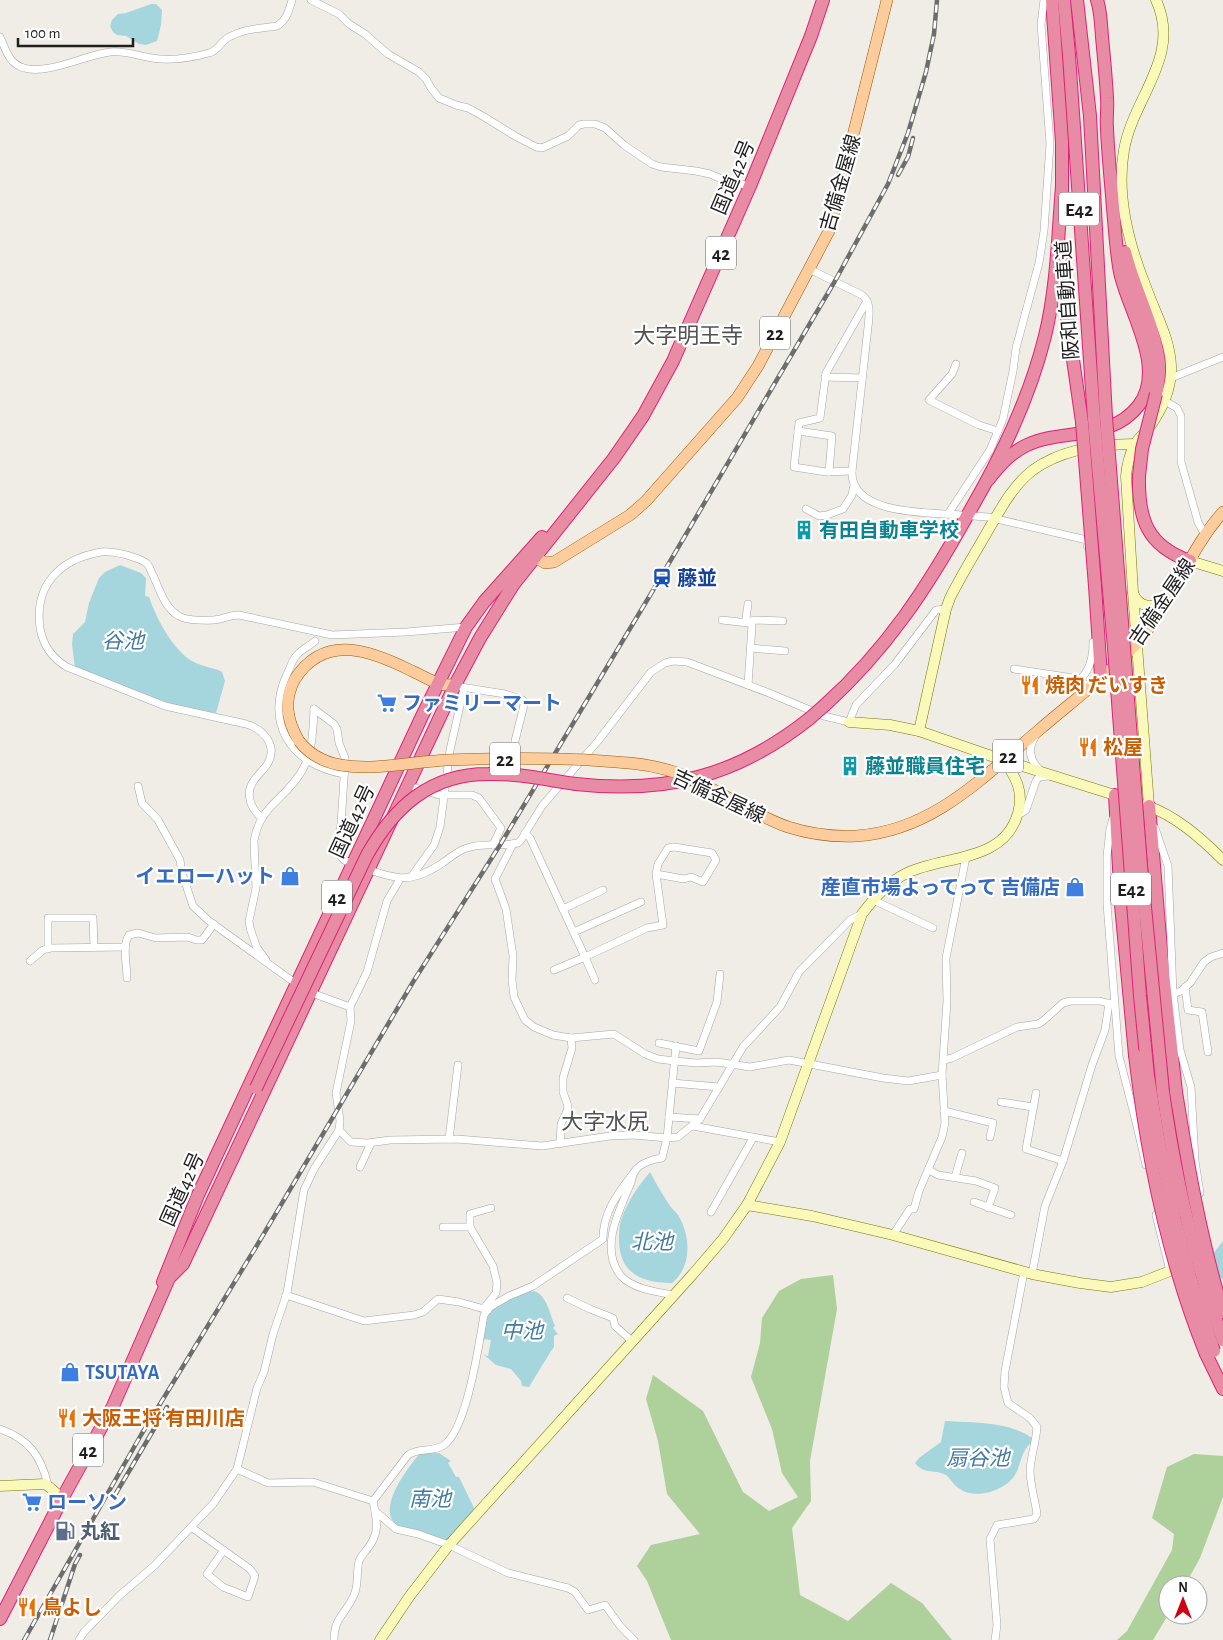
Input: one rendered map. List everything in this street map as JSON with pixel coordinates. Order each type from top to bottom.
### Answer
[{"type":"highway","name":"国道42号","points":[[143,1339],[169,1266],[198,1195],[352,864],[466,627],[484,602],[531,555],[589,491],[643,416],[673,361],[750,186],[811,36],[823,0]]},
{"type":"highway","points":[[1052,0],[1062,142],[1063,274],[1067,318],[1094,419],[1095,586],[1101,676]]},
{"type":"highway","name":"阪和自動車道","points":[[1064,0],[1094,419]]},
{"type":"highway","name":"阪和自動車道","points":[[1077,0],[1090,116],[1094,419]]},
{"type":"highway","points":[[988,480],[1005,460],[1028,444],[1109,428],[1122,421],[1139,406],[1147,388],[1149,364],[1141,334],[1126,294],[1118,257],[1107,128],[1108,99],[1097,0]]},
{"type":"highway","points":[[169,1278],[256,1088],[367,855],[382,831],[404,806],[429,788],[469,775],[516,775],[616,788],[661,785],[696,778],[723,769],[760,752],[786,736],[825,705],[864,667],[912,607],[942,561],[1011,435],[1034,374],[1045,336],[1055,273],[1062,186]]},
{"type":"highway","points":[[1111,186],[1128,268],[1157,351],[1159,365],[1161,398],[1142,449],[1139,476],[1141,507],[1149,530],[1155,539],[1168,552],[1190,561]]},
{"type":"highway","name":"E42","points":[[1094,419],[1168,1129],[1184,1206],[1206,1290],[1223,1340]]},
{"type":"highway","name":"E42","points":[[1094,419],[1148,1076],[1158,1137],[1190,1277],[1210,1352],[1223,1374]]},
{"type":"highway","name":"国道42号","points":[[0,1619],[113,1406],[169,1278],[184,1264],[484,631],[531,555]]},
{"type":"highway","points":[[1115,795],[1121,905],[1134,1055],[1143,1124],[1161,1210],[1184,1298],[1210,1352],[1223,1389]]},
{"type":"highway","points":[[1149,806],[1162,964],[1176,1092],[1206,1247],[1223,1314]]},
{"type":"main road","name":"吉備金屋線","points":[[531,555],[544,563],[554,562],[630,516],[646,501],[738,398],[758,366],[829,231],[887,0]]},
{"type":"main road","name":"吉備金屋線","points":[[459,687],[439,684],[393,661],[365,652],[337,650],[316,658],[301,672],[288,696],[287,712],[289,721],[299,741],[318,758],[331,763],[348,766],[382,766],[444,760],[485,759],[604,761],[635,764],[659,768],[682,775],[759,815],[790,828],[833,836],[868,835],[902,827],[940,810],[963,794],[1088,688],[1137,643],[1152,624],[1205,535],[1223,512]]},
{"type":"street","points":[[0,37],[5,53],[15,64],[32,70],[57,66],[88,56],[114,51],[156,59],[186,58],[212,53],[227,38],[248,29],[281,24],[287,15],[292,0]]},
{"type":"street","points":[[311,0],[339,14],[388,54],[419,72],[439,98],[475,112],[536,147],[542,148],[568,136],[584,124],[595,124],[605,128],[624,145],[652,164],[710,174],[726,181],[750,186]]},
{"type":"street","points":[[881,0],[884,12]]},
{"type":"street","points":[[948,514],[990,450],[998,431],[1007,403],[1016,348],[1040,263],[1050,144],[1041,24],[1044,0]]},
{"type":"street","points":[[1156,0],[1163,20],[1163,46],[1158,66],[1128,130],[1122,160],[1122,176],[1124,204],[1131,240],[1140,272],[1167,342],[1171,378],[1150,425],[1135,444],[1129,459],[1126,476],[1149,806],[1168,866],[1174,994],[1180,1050],[1190,1087],[1194,1161],[1205,1223],[1162,1242]]},
{"type":"street","points":[[806,510],[819,516],[826,515],[844,509],[852,495],[854,485],[852,471],[869,313],[868,300],[862,295],[809,269]]},
{"type":"street","points":[[852,471],[829,472],[794,467],[799,423],[820,418],[825,377],[829,366],[868,300]]},
{"type":"street","points":[[1171,378],[1223,357]]},
{"type":"street","points":[[956,364],[952,374],[929,400],[978,425],[998,431]]},
{"type":"street","points":[[825,377],[862,378]]},
{"type":"street","points":[[1161,398],[1177,408],[1181,416],[1181,462],[1198,522],[1205,535]]},
{"type":"street","points":[[798,431],[832,436],[829,472]]},
{"type":"street","points":[[919,732],[946,609],[956,587],[995,519],[1018,484],[1027,474],[1059,456],[1089,447],[1135,444]]},
{"type":"street","points":[[854,485],[868,500],[884,508],[961,515]]},
{"type":"street","points":[[973,516],[995,519],[1087,540],[1093,650],[1088,669],[1080,679]]},
{"type":"street","points":[[262,817],[257,814],[252,806],[249,793],[253,782],[270,759],[269,744],[264,733],[253,726],[165,706],[60,663],[52,655],[43,639],[39,618],[40,598],[53,576],[66,565],[89,555],[113,551],[147,564],[169,607],[182,618],[215,620],[239,615],[338,635],[466,627]]},
{"type":"street","points":[[1190,561],[1223,571]]},
{"type":"street","points":[[1133,592],[1138,602],[1146,606],[1160,605],[1166,601]]},
{"type":"street","points":[[748,604],[746,618],[752,625],[748,685]]},
{"type":"street","points":[[849,722],[856,705],[895,664],[936,610],[946,609]]},
{"type":"street","points":[[722,620],[750,622],[754,620],[783,621]]},
{"type":"street","points":[[316,632],[316,658]]},
{"type":"street","points":[[315,641],[300,652],[283,682],[279,698],[280,719],[284,734],[306,761],[324,770],[344,774]]},
{"type":"street","points":[[751,648],[784,651]]},
{"type":"street","points":[[270,965],[257,948],[249,921],[256,888],[254,841],[257,825],[262,817],[293,784],[306,761],[311,745],[314,709],[334,724],[345,758],[341,824],[337,852],[344,860],[352,864],[400,879],[410,878],[433,869],[454,854],[468,848],[480,845],[513,844],[521,840],[542,806],[598,742],[651,672],[673,661],[687,662],[824,716],[849,722],[890,725],[919,732],[1149,806],[1197,835],[1223,860]]},
{"type":"street","points":[[1014,669],[1080,679],[1088,688]]},
{"type":"street","points":[[410,878],[434,846],[442,814],[459,687],[505,694],[523,700],[524,705],[515,741]]},
{"type":"street","points":[[1042,772],[1032,761],[1030,750],[1031,744],[1045,724]]},
{"type":"street","points":[[380,1640],[409,1597],[449,1545],[633,1342],[723,1239],[747,1205],[780,1142],[862,914],[889,884],[905,873],[932,864],[966,857],[987,849],[1005,837],[1018,815],[1020,798],[1019,787],[1012,771],[1003,760]]},
{"type":"street","points":[[1018,815],[1026,810],[1034,785],[1039,778],[1056,776]]},
{"type":"street","points":[[138,786],[142,803],[158,820],[180,860],[182,873],[193,906],[214,924],[312,994],[350,1007]]},
{"type":"street","points":[[409,786],[444,795],[472,795],[479,798],[501,828],[493,845]]},
{"type":"street","points":[[1115,795],[1107,856],[1106,883],[1112,1004],[1119,1056],[1170,1271]]},
{"type":"street","points":[[525,833],[530,838],[595,980]]},
{"type":"street","points":[[513,844],[495,879],[506,909],[513,956],[512,980],[514,996],[525,1020],[534,1027],[553,1035],[572,1038],[614,1034],[645,1054],[675,1061],[717,1062],[750,1067],[789,1060],[883,1078],[908,1080],[942,1075]]},
{"type":"street","points":[[554,970],[646,928],[663,925],[656,874],[658,864],[668,848],[674,847],[712,853],[716,860],[703,882],[690,877],[684,879],[656,874]]},
{"type":"street","points":[[892,1236],[910,1209],[914,1209],[919,1191],[942,1137],[945,1123],[942,1075],[947,1001],[946,958],[966,857]]},
{"type":"street","points":[[79,1640],[84,1632],[119,1596],[154,1566],[213,1504],[237,1469],[257,1388],[264,1372],[273,1334],[286,1295],[304,1190],[314,1169],[339,1130],[340,1121],[336,1093],[350,1021],[350,1007],[367,972],[387,901],[400,879]]},
{"type":"street","points":[[563,910],[603,890]]},
{"type":"street","points":[[873,900],[933,928]]},
{"type":"street","points":[[574,932],[641,902]]},
{"type":"street","points":[[339,1130],[351,1142],[371,1143],[390,1140],[449,1140],[542,1146],[610,1136],[633,1135],[667,1138],[678,1136],[700,1119],[743,1047],[780,1007],[799,972],[850,920],[862,914]]},
{"type":"street","points":[[48,949],[48,918],[93,918],[94,947]]},
{"type":"street","points":[[128,978],[126,938],[129,935],[138,933],[156,938],[188,937],[202,940],[214,924]]},
{"type":"street","points":[[30,961],[43,950],[48,949],[126,947]]},
{"type":"street","points":[[1174,994],[1190,984],[1204,962],[1211,957],[1223,953]]},
{"type":"street","points":[[659,1042],[699,1051],[717,1002],[720,974]]},
{"type":"street","points":[[1185,987],[1188,1010],[1202,1012],[1208,1052]]},
{"type":"street","points":[[944,1060],[1017,1027],[1038,1024],[1071,1000],[1100,1001],[1112,1004]]},
{"type":"street","points":[[995,1640],[997,1625],[990,1540],[998,1525],[1034,1519],[1037,1514],[1030,1472],[1037,1438],[1037,1427],[1030,1418],[1008,1403],[1004,1387],[1005,1371],[1045,1206],[1063,1161],[1112,1004]]},
{"type":"street","points":[[560,1144],[560,1124],[568,1106],[563,1092],[563,1078],[572,1048],[572,1038]]},
{"type":"street","points":[[286,1295],[364,1321],[414,1315],[422,1312],[438,1299],[486,1309],[509,1296],[533,1286],[603,1239],[603,1226],[618,1192],[635,1171],[654,1159],[662,1158],[667,1138],[676,1046]]},
{"type":"street","points":[[449,1140],[458,1064]]},
{"type":"street","points":[[672,1083],[719,1087]]},
{"type":"street","points":[[1036,1093],[1026,1149],[1063,1161]]},
{"type":"street","points":[[1001,1102],[1033,1107]]},
{"type":"street","points":[[944,1111],[994,1123],[990,1137]]},
{"type":"street","points":[[669,1117],[700,1119]]},
{"type":"street","points":[[693,1126],[780,1142]]},
{"type":"street","points":[[711,1212],[753,1138]]},
{"type":"street","points":[[360,1167],[371,1143]]},
{"type":"street","points":[[956,1177],[962,1152]]},
{"type":"street","points":[[929,1170],[938,1175],[976,1181],[995,1188],[988,1208]]},
{"type":"street","points":[[635,1171],[613,1228],[612,1250],[615,1266],[621,1276],[628,1282],[642,1288],[674,1295]]},
{"type":"street","points":[[974,1202],[1011,1215]]},
{"type":"street","points":[[747,1205],[812,1216],[1028,1273],[1080,1283],[1111,1287],[1142,1282],[1170,1271],[1188,1268],[1199,1270],[1215,1280],[1223,1288]]},
{"type":"street","points":[[334,1640],[334,1629],[337,1622],[355,1593],[360,1560],[373,1541],[377,1530],[373,1501],[408,1456],[419,1450],[434,1450],[445,1444],[456,1430],[465,1405],[484,1315],[496,1293],[497,1283],[493,1266],[470,1226],[470,1214],[492,1208]]},
{"type":"street","points":[[443,1227],[470,1226]]},
{"type":"street","points":[[568,1298],[613,1318],[615,1326],[633,1342]]},
{"type":"street","points":[[0,1429],[24,1440],[36,1454],[48,1485],[55,1494],[63,1498]]},
{"type":"street","points":[[237,1469],[268,1483],[313,1482],[373,1501]]},
{"type":"street","points":[[0,1486],[48,1485]]},
{"type":"street","points":[[375,1511],[396,1530],[418,1534],[449,1545],[508,1573],[568,1588],[575,1592],[588,1610],[604,1604],[620,1627],[634,1640]]},
{"type":"street","points":[[191,1526],[250,1568],[254,1579],[248,1597],[223,1587],[207,1574],[224,1550]]},
{"type":"green space","points":[[833,1275],[837,1309],[810,1461],[811,1501],[792,1528],[800,1595],[848,1621],[891,1583],[922,1603],[952,1640],[671,1640],[647,1581],[637,1566],[651,1545],[700,1534],[667,1494],[658,1441],[646,1399],[653,1375],[703,1411],[743,1492],[769,1511],[798,1497],[782,1473],[772,1429],[751,1377],[760,1343],[762,1318],[779,1291],[801,1279]]},
{"type":"green space","points":[[1194,1454],[1223,1456],[1223,1497],[1200,1558],[1191,1575],[1158,1575],[1172,1550],[1174,1534],[1152,1518],[1167,1467]]},
{"type":"green space","points":[[1158,1575],[1158,1625],[1162,1625],[1153,1640],[1117,1640],[1127,1631]]},
{"type":"water","points":[[156,4],[162,10],[157,41],[146,45],[139,44],[126,36],[117,35],[113,32],[110,26],[112,20],[118,14]]},
{"type":"water","name":"谷池","points":[[120,565],[141,573],[146,578],[145,596],[149,597],[161,624],[178,649],[192,661],[222,672],[225,681],[216,713],[174,705],[75,668],[72,644],[73,634],[85,622],[89,603],[99,578],[105,572]]},
{"type":"water","name":"北池","points":[[650,1172],[670,1206],[678,1215],[687,1242],[686,1260],[683,1269],[672,1283],[650,1281],[633,1273],[622,1259],[620,1249],[619,1230],[623,1215],[628,1203]]},
{"type":"water","points":[[1223,1241],[1223,1280],[1206,1263]]},
{"type":"water","name":"中池","points":[[534,1291],[542,1297],[548,1306],[555,1326],[553,1328],[558,1334],[554,1336],[554,1347],[529,1387],[522,1386],[521,1381],[511,1369],[496,1365],[484,1355],[488,1356],[491,1340],[482,1339],[486,1321],[498,1305],[509,1298]]},
{"type":"water","name":"扇谷池","points":[[945,1421],[979,1423],[1012,1428],[1032,1438],[1032,1442],[1023,1454],[1017,1471],[1010,1481],[989,1492],[974,1494],[960,1489],[946,1475],[922,1469],[915,1463],[941,1442]]},
{"type":"water","name":"南池","points":[[421,1452],[439,1453],[451,1461],[448,1463],[456,1477],[459,1477],[475,1510],[448,1541],[418,1530],[401,1527],[392,1519],[390,1510],[391,1500],[402,1478]]},
{"type":"railway","points":[[24,1640],[141,1435],[256,1247],[413,982],[500,845],[835,281],[888,184],[908,133],[926,72],[934,34],[937,0]]},
{"type":"railway","points":[[898,175],[908,157],[913,138]]},
{"type":"railway","points":[[115,1495],[167,1407]]},
{"type":"railway","points":[[50,1640],[75,1564],[80,1555]]},
{"type":"place","name":"有田自動車学校","points":[[804,530]]},
{"type":"place","name":"藤並","points":[[662,578]]},
{"type":"place","name":"焼肉 だいすき","points":[[1030,685]]},
{"type":"place","name":"ファミリーマート","points":[[387,703]]},
{"type":"place","name":"松屋","points":[[1088,747]]},
{"type":"place","name":"藤並職員住宅","points":[[850,766]]},
{"type":"place","name":"イエローハット","points":[[290,876]]},
{"type":"place","name":"産直市場よってって 吉備店","points":[[1075,887]]},
{"type":"place","name":"TSUTAYA","points":[[70,1372]]},
{"type":"place","name":"大阪王将 有田川店","points":[[67,1418]]},
{"type":"place","name":"ローソン","points":[[32,1502]]},
{"type":"place","name":"丸紅","points":[[65,1531]]},
{"type":"place","name":"鳥よし","points":[[27,1607]]},
{"type":"district","name":"大字明王寺","points":[[688,335]]},
{"type":"district","name":"大字水尻","points":[[605,1121]]}]
